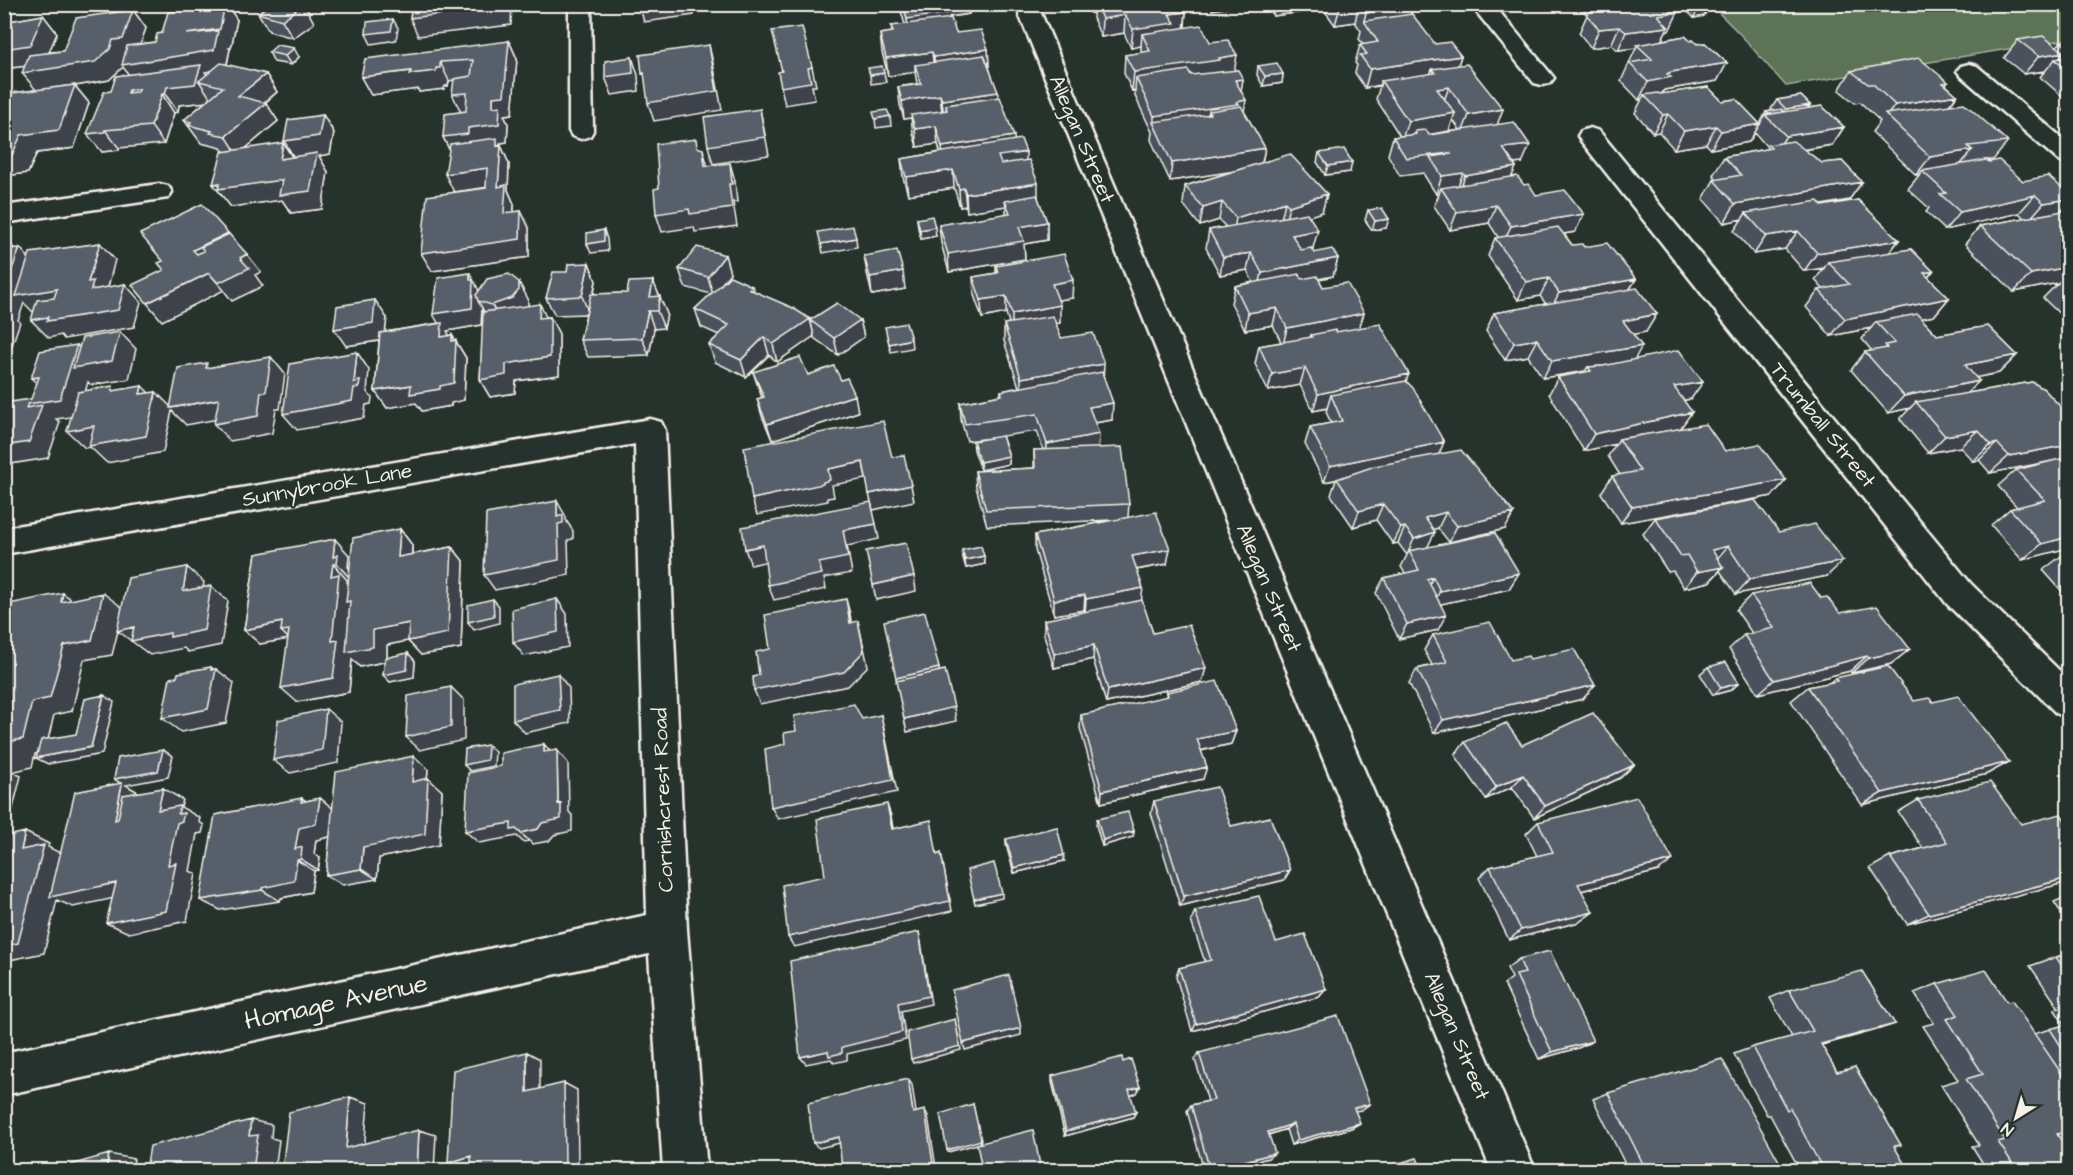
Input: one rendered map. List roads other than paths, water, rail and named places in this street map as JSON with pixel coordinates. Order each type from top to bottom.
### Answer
[{"type":"street","points":[[580,4],[581,131]]},
{"type":"street","name":"Allegan Street","points":[[1026,4],[1513,1170]]},
{"type":"street","points":[[1481,4],[1542,78]]},
{"type":"street","points":[[1969,71],[2068,155]]},
{"type":"street","name":"Trumball Street","points":[[1590,136],[1959,594],[2068,702]]},
{"type":"street","points":[[4,215],[159,192]]},
{"type":"street","name":"Sunnybrook Lane","points":[[4,541],[650,430]]},
{"type":"street","name":"Cornishcrest Road","points":[[650,430],[667,930],[685,1170]]},
{"type":"street","name":"Homage Avenue","points":[[4,1074],[667,930]]}]
